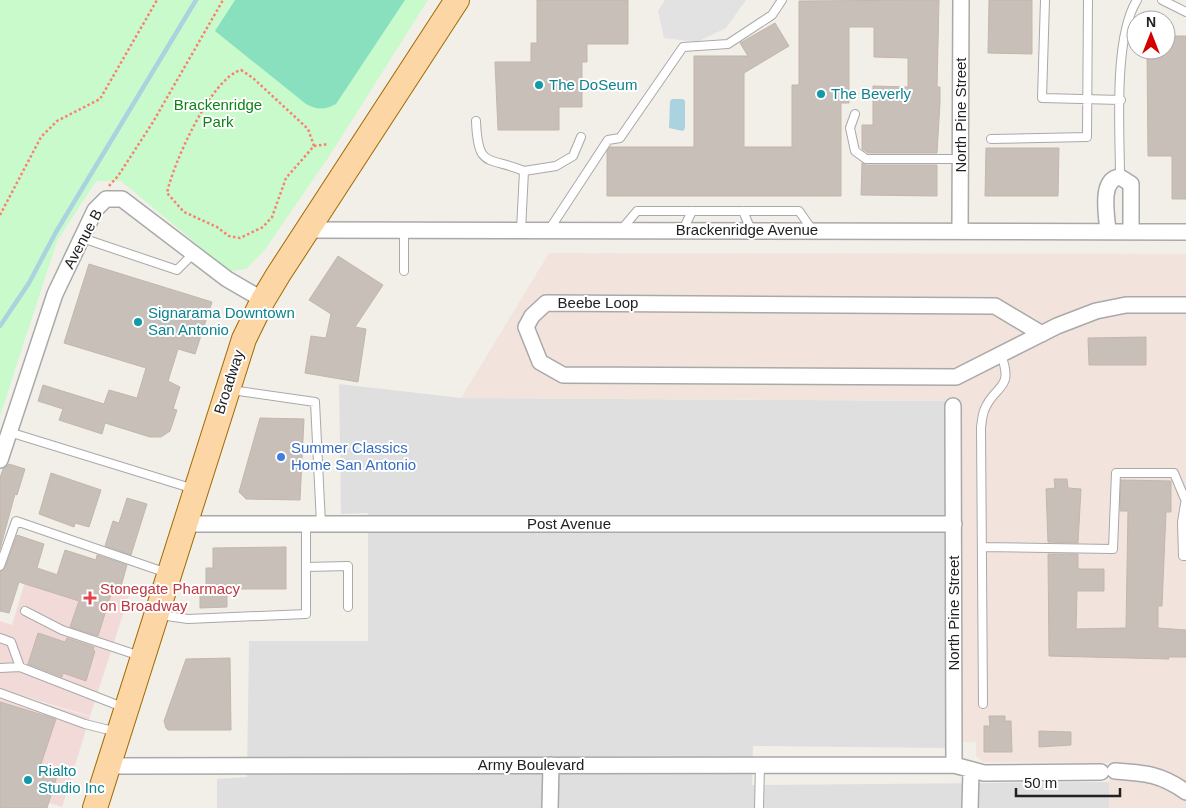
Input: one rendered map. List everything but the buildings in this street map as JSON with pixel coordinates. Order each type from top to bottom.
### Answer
[{"type":"main road","name":"Broadway","points":[[95,808],[226,390],[244,340],[263,300],[457,0]]},
{"type":"street","name":"North Pine Street","points":[[960,231],[961,0]]},
{"type":"street","points":[[1108,232],[1106,187],[1112,180],[1120,177],[1131,184],[1131,232]]},
{"type":"street","name":"Avenue B","points":[[0,460],[55,294],[96,210],[106,199],[122,200],[227,279],[263,300]]},
{"type":"street","name":"Brackenridge Avenue","points":[[308,230],[1186,232]]},
{"type":"street","name":"Beebe Loop","points":[[1001,355],[956,377],[562,375],[540,362],[526,327],[532,316],[546,303],[995,306],[1042,334]]},
{"type":"street","points":[[1001,355],[1042,334],[1096,311],[1126,305],[1186,305]]},
{"type":"street","name":"North Pine Street","points":[[952,406],[954,764]]},
{"type":"street","name":"Post Avenue","points":[[184,524],[954,524]]},
{"type":"street","points":[[954,764],[971,771],[984,773],[1108,772],[1155,775],[1165,778],[1186,792]]},
{"type":"street","name":"Army Boulevard","points":[[109,766],[954,764]]},
{"type":"street","points":[[550,808],[552,766]]},
{"type":"street","points":[[970,808],[971,771]]},
{"type":"lane","points":[[549,230],[608,140],[620,138],[683,47],[728,44],[772,15],[782,0]]},
{"type":"lane","points":[[1045,0],[1042,98],[1121,100]]},
{"type":"lane","points":[[991,139],[1087,137],[1088,0]]},
{"type":"lane","points":[[1120,177],[1123,40],[1130,15],[1137,0]]},
{"type":"lane","points":[[1162,0],[1186,12]]},
{"type":"lane","points":[[855,114],[850,128],[855,151],[866,159],[961,159]]},
{"type":"lane","points":[[476,121],[479,152],[486,160],[524,171],[556,166],[574,156],[581,137]]},
{"type":"lane","points":[[521,230],[524,171]]},
{"type":"lane","points":[[620,230],[637,211],[799,211],[813,231]]},
{"type":"lane","points":[[683,230],[692,211]]},
{"type":"lane","points":[[743,211],[751,230]]},
{"type":"lane","points":[[404,230],[404,270]]},
{"type":"lane","points":[[82,238],[177,270],[194,253]]},
{"type":"lane","points":[[983,704],[981,427],[984,411],[1000,390],[1005,379],[1006,368],[1001,355]]},
{"type":"lane","points":[[156,615],[188,619],[306,614],[306,567],[313,524],[315,402],[226,390]]},
{"type":"lane","points":[[9,432],[195,489]]},
{"type":"lane","points":[[982,547],[1113,549],[1116,473],[1174,472],[1185,498],[1182,522],[1183,556],[1186,556]]},
{"type":"lane","points":[[0,566],[16,520],[169,574]]},
{"type":"lane","points":[[306,567],[348,566],[348,607]]},
{"type":"lane","points":[[25,611],[62,630],[142,656]]},
{"type":"lane","points":[[0,638],[11,642],[20,667]]},
{"type":"lane","points":[[0,668],[20,667],[126,709]]},
{"type":"lane","points":[[0,693],[85,724],[119,732]]},
{"type":"lane","points":[[759,808],[760,765]]},
{"type":"path","points":[[0,215],[41,137],[56,121],[100,99],[157,0]]},
{"type":"path","points":[[106,199],[107,188],[118,176],[153,122],[223,0]]},
{"type":"path","points":[[314,146],[308,129],[253,78],[241,70],[235,72],[214,93],[189,133],[170,177],[166,193],[184,212],[211,224],[229,236],[240,238],[263,227],[272,218],[286,178],[314,146],[329,144]]},
{"type":"shaded area","points":[[665,0],[746,0],[726,28],[697,42],[664,38],[658,11]]},
{"type":"shaded area","points":[[549,253],[1186,254],[1186,808],[1109,808],[1109,763],[983,762],[976,756],[976,742],[958,742],[959,401],[461,398]]},
{"type":"shaded area","points":[[339,384],[461,398],[945,401],[945,748],[753,746],[752,785],[1109,782],[1109,808],[217,808],[217,779],[247,777],[249,641],[368,641],[368,513],[341,514]]},
{"type":"shaded area","points":[[30,565],[129,596],[90,716],[0,689],[0,621],[12,625]]},
{"type":"shaded area","points":[[0,690],[90,717],[62,807],[0,788]]},
{"type":"green space","name":"Brackenridge Park","points":[[0,0],[428,0],[330,155],[264,251],[246,269],[231,271],[222,265],[121,181],[96,181],[57,241],[0,416]]},
{"type":"green space","points":[[235,0],[405,0],[336,104],[321,109],[306,104],[215,31]]},
{"type":"water","points":[[672,99],[683,99],[685,101],[685,128],[683,131],[669,128],[670,101]]},
{"type":"waterway","points":[[0,326],[29,283],[56,232],[196,0]]},
{"type":"place","name":"The DoSeum","points":[[539,85]]},
{"type":"place","name":"The Beverly","points":[[821,94]]},
{"type":"place","name":"Signarama Downtown San Antonio","points":[[138,322]]},
{"type":"place","name":"Summer Classics Home San Antonio","points":[[281,457]]},
{"type":"place","name":"Stonegate Pharmacy on Broadway","points":[[90,598]]},
{"type":"place","name":"Rialto Studio Inc","points":[[28,780]]}]
